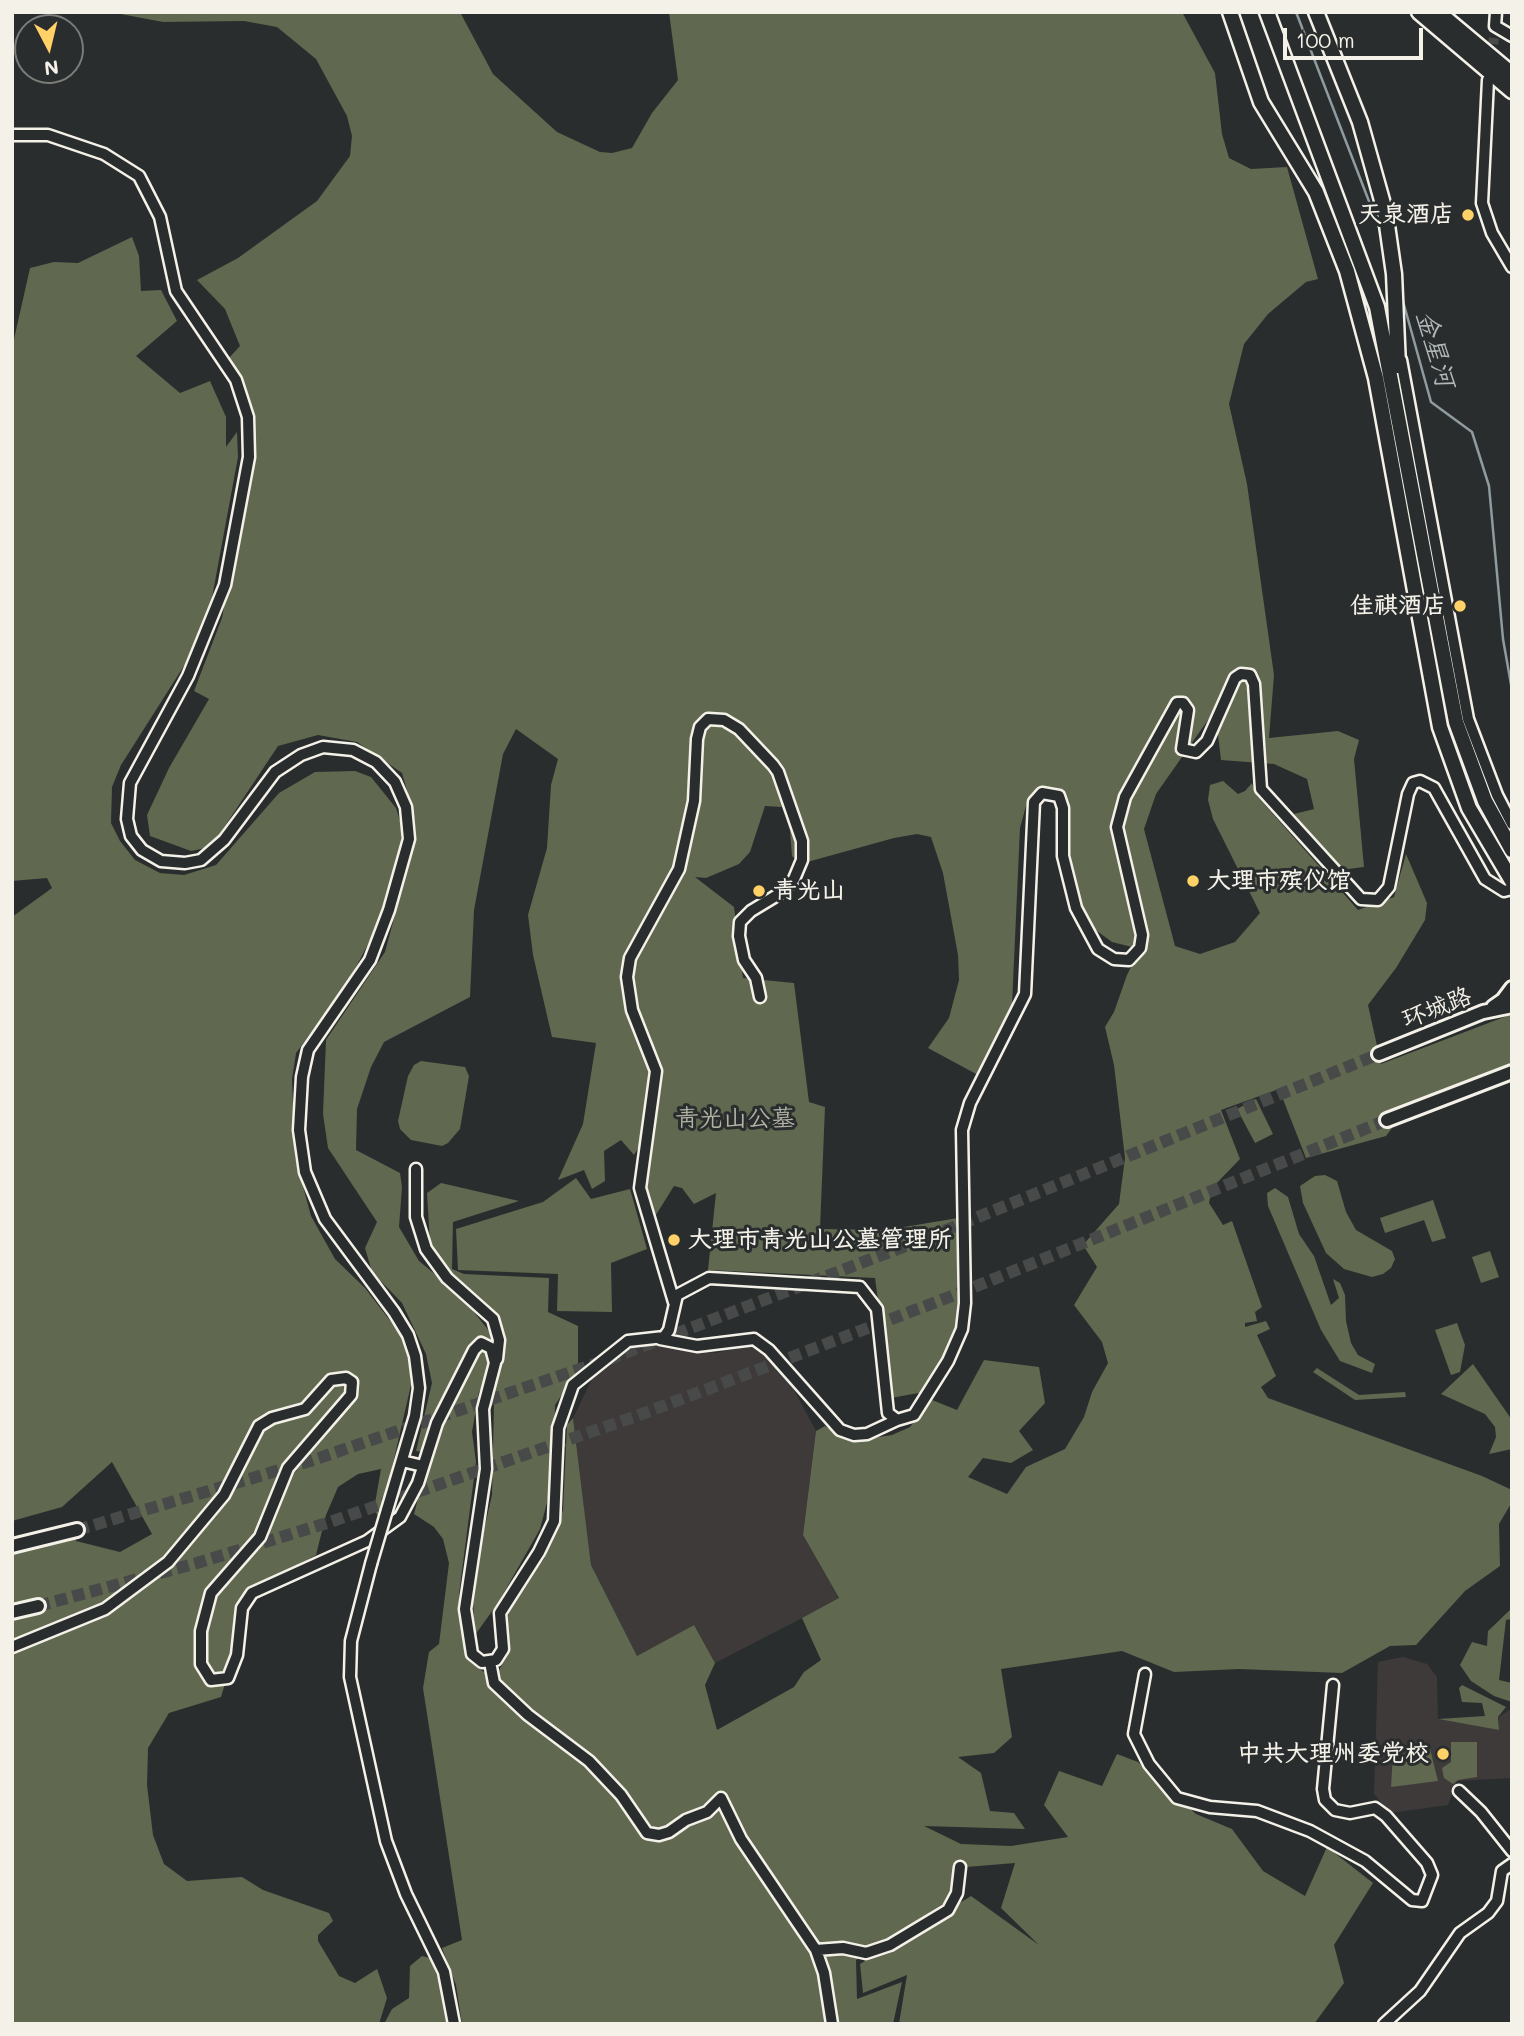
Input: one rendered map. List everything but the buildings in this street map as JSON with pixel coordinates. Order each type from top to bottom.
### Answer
[{"type":"highway","points":[[1230,12],[1261,102],[1316,192],[1332,228],[1359,307],[1376,378],[1440,727],[1469,808],[1512,881]]},
{"type":"highway","points":[[1267,12],[1377,307],[1399,409],[1456,722],[1485,801],[1512,849]]},
{"type":"highway","points":[[1316,12],[1342,72],[1378,184],[1391,249],[1399,409]]},
{"type":"highway","points":[[1419,12],[1512,91]]},
{"type":"highway","points":[[1438,12],[1512,74]]},
{"type":"highway","points":[[1382,413],[1399,409]]},
{"type":"main road","points":[[1483,1012],[1503,1000],[1512,988]]},
{"type":"main road","name":"环城路","points":[[1379,1054],[1483,1012],[1512,1006]]},
{"type":"main road","points":[[1387,1119],[1512,1072]]},
{"type":"main road","points":[[12,1546],[77,1530]]},
{"type":"main road","points":[[12,1612],[38,1606]]},
{"type":"street","points":[[1494,38],[1496,12]]},
{"type":"street","points":[[1495,26],[1512,36]]},
{"type":"street","points":[[1488,80],[1482,203],[1492,233],[1512,267]]},
{"type":"street","points":[[12,135],[38,133],[52,136],[104,154],[139,176],[160,217],[176,291],[236,380],[246,405],[249,457],[231,561],[201,650],[130,783],[127,819],[131,836],[142,850],[161,860],[185,863],[201,860],[224,839],[275,772],[300,755],[323,747],[347,749],[376,762],[395,782],[406,807],[409,839],[390,910],[370,960],[308,1050],[302,1077],[299,1130],[306,1172],[325,1219],[394,1312],[412,1345],[419,1388],[402,1461],[351,1641],[350,1676],[386,1841],[397,1874],[444,1972],[454,2024]]},
{"type":"street","points":[[1397,342],[1468,719],[1497,796],[1512,824]]},
{"type":"street","points":[[416,1169],[416,1217],[426,1250],[447,1278],[493,1319],[499,1346],[483,1404],[486,1469],[464,1601],[472,1654],[480,1661],[490,1662],[498,1658],[502,1651],[499,1613],[552,1527],[558,1428],[573,1385],[628,1341],[639,1338],[660,1339],[697,1346],[754,1339],[769,1350],[840,1430],[854,1435],[867,1434],[917,1411],[948,1361],[962,1329],[965,1303],[962,1130],[970,1103],[1025,994],[1033,806],[1039,795],[1055,793],[1063,802],[1065,865],[1073,900],[1092,941],[1114,959],[1129,960],[1140,948],[1142,935],[1117,827],[1125,797],[1175,704],[1182,702],[1188,709],[1182,749],[1196,752],[1207,741],[1236,678],[1247,674],[1254,684],[1261,789],[1351,892],[1370,901],[1378,900],[1386,892],[1392,877],[1410,786],[1420,780],[1433,788],[1485,878],[1504,891],[1512,889]]},
{"type":"street","points":[[660,1339],[669,1330],[674,1302],[640,1188],[656,1071],[632,1010],[627,976],[630,958],[679,869],[694,804],[697,739],[700,727],[708,719],[724,720],[739,729],[773,765],[802,841],[802,860],[794,879],[783,891],[751,911],[740,922],[739,936],[744,960],[756,978],[760,997]]},
{"type":"street","points":[[674,1302],[683,1290],[713,1277],[860,1287],[877,1309],[885,1401],[889,1416],[897,1420]]},
{"type":"street","points":[[12,1647],[106,1609],[168,1562],[224,1495],[259,1426],[272,1418],[305,1409],[333,1378],[349,1380],[353,1389],[351,1395],[288,1468],[260,1537],[211,1593],[204,1614],[200,1647],[202,1669],[208,1677],[225,1681],[232,1673],[242,1608],[247,1597],[256,1590],[367,1541],[395,1523],[411,1501],[437,1423],[477,1345],[485,1343],[491,1348],[495,1363]]},
{"type":"street","points":[[402,1461],[424,1466]]},
{"type":"street","points":[[490,1662],[494,1683],[528,1715],[589,1761],[621,1795],[647,1833],[659,1835],[669,1832],[686,1820],[707,1812],[721,1798],[741,1839],[817,1950],[824,1973],[832,2024]]},
{"type":"street","points":[[1145,1674],[1134,1734],[1149,1764],[1177,1798],[1210,1807],[1257,1811],[1310,1831],[1365,1861],[1412,1900],[1423,1901],[1432,1875],[1427,1863],[1386,1816],[1375,1808],[1350,1813],[1335,1810],[1325,1800],[1323,1789],[1333,1685]]},
{"type":"street","points":[[1458,1791],[1481,1812],[1512,1851]]},
{"type":"street","points":[[1384,2024],[1420,1991],[1460,1933],[1488,1913],[1497,1901],[1502,1871],[1512,1864]]},
{"type":"street","points":[[817,1950],[843,1948],[866,1953],[890,1945],[948,1910],[957,1893],[960,1867]]},
{"type":"shaded area","points":[[668,1343],[688,1350],[716,1353],[749,1345],[757,1348],[787,1377],[816,1431],[803,1535],[839,1599],[715,1663],[694,1625],[637,1656],[591,1565],[573,1418],[592,1379],[634,1344]]},
{"type":"shaded area","name":"中共大理州委党校","points":[[1403,1657],[1427,1664],[1437,1677],[1438,1719],[1499,1730],[1499,1717],[1512,1708],[1512,1778],[1457,1781],[1448,1805],[1390,1813],[1374,1794],[1378,1662]]},
{"type":"green space","name":"青光山公墓","points":[[110,12],[460,12],[493,74],[557,132],[600,152],[612,153],[632,148],[652,113],[678,80],[669,12],[1182,12],[1215,73],[1222,134],[1229,158],[1251,169],[1287,167],[1318,279],[1306,282],[1268,314],[1244,344],[1229,404],[1247,484],[1274,675],[1269,738],[1338,731],[1359,740],[1354,759],[1364,867],[1348,869],[1334,863],[1294,814],[1314,809],[1307,779],[1274,764],[1221,760],[1215,710],[1156,794],[1144,829],[1175,946],[1200,954],[1235,942],[1260,913],[1213,819],[1208,800],[1210,785],[1223,781],[1238,794],[1252,783],[1257,796],[1358,910],[1394,897],[1406,854],[1427,903],[1425,920],[1396,968],[1368,1005],[1381,1064],[1512,1014],[1512,1065],[1384,1114],[1392,1128],[1386,1136],[1306,1158],[1279,1089],[1221,1110],[1240,1159],[1212,1188],[1209,1203],[1223,1225],[1232,1221],[1262,1307],[1255,1312],[1257,1321],[1245,1323],[1245,1327],[1266,1321],[1270,1329],[1257,1335],[1276,1376],[1261,1387],[1268,1398],[1482,1476],[1512,1490],[1512,1502],[1499,1524],[1500,1566],[1465,1591],[1416,1645],[1390,1646],[1342,1673],[1239,1669],[1174,1672],[1122,1651],[1001,1669],[1012,1737],[994,1753],[958,1757],[981,1773],[990,1811],[1014,1813],[1025,1829],[924,1826],[961,1844],[1011,1846],[1068,1837],[1044,1805],[1059,1771],[1102,1786],[1117,1754],[1138,1762],[1196,1814],[1232,1829],[1263,1871],[1305,1896],[1327,1847],[1373,1883],[1334,1945],[1344,1983],[1314,2024],[899,2024],[907,1975],[863,1993],[860,1964],[971,1896],[1039,1945],[1001,1908],[1015,1863],[954,1868],[952,1886],[944,1903],[856,1960],[857,1999],[902,1982],[893,2024],[462,2024],[456,1985],[442,1948],[462,1940],[423,1688],[429,1652],[439,1644],[449,1563],[443,1539],[434,1527],[414,1514],[430,1453],[416,1451],[432,1383],[426,1354],[402,1303],[372,1272],[365,1248],[377,1222],[328,1148],[323,1114],[326,1040],[385,952],[408,866],[414,815],[402,773],[357,742],[318,735],[278,746],[211,847],[191,851],[150,836],[147,815],[169,768],[209,699],[194,691],[222,618],[253,451],[253,421],[247,391],[228,359],[240,346],[225,309],[197,280],[238,258],[317,201],[350,156],[352,136],[347,116],[316,59],[277,27],[244,21],[163,22]],"holes":[[[516,729],[558,759],[551,785],[547,848],[528,915],[533,955],[552,1037],[596,1043],[583,1124],[558,1180],[584,1170],[592,1189],[605,1181],[604,1151],[621,1140],[634,1155],[645,1137],[653,1085],[630,1009],[627,975],[635,956],[630,981],[636,1020],[661,1077],[645,1188],[654,1218],[674,1186],[682,1188],[694,1204],[716,1193],[708,1270],[875,1278],[891,1398],[924,1392],[955,1338],[960,1283],[958,1218],[886,1230],[820,1229],[825,1107],[809,1102],[794,983],[743,978],[734,907],[695,877],[706,878],[739,864],[750,852],[765,806],[782,807],[790,830],[792,856],[800,864],[894,838],[917,834],[931,837],[943,873],[958,955],[959,980],[949,1018],[928,1048],[978,1075],[998,1042],[1012,1005],[1020,828],[1026,806],[1039,791],[1064,798],[1065,847],[1075,897],[1090,926],[1112,942],[1140,949],[1105,1027],[1114,1065],[1125,1158],[1119,1204],[1083,1245],[1097,1267],[1074,1305],[1102,1342],[1108,1363],[1092,1392],[1084,1417],[1065,1449],[1026,1467],[1007,1494],[968,1477],[983,1458],[1011,1463],[1033,1450],[1019,1431],[1045,1403],[1039,1367],[984,1360],[957,1410],[932,1400],[910,1427],[892,1435],[852,1441],[825,1426],[816,1431],[803,1535],[839,1598],[802,1618],[821,1660],[804,1672],[794,1687],[717,1730],[705,1685],[715,1663],[694,1625],[637,1656],[591,1565],[573,1418],[567,1425],[563,1510],[544,1559],[511,1600],[507,1621],[508,1655],[499,1670],[484,1672],[475,1666],[464,1647],[459,1594],[476,1462],[472,1432],[479,1391],[494,1405],[492,1495],[472,1583],[475,1635],[498,1603],[540,1529],[553,1480],[555,1405],[578,1371],[578,1326],[548,1312],[549,1278],[464,1274],[452,1269],[453,1222],[519,1201],[441,1183],[427,1193],[430,1243],[448,1274],[495,1316],[490,1332],[460,1295],[419,1261],[399,1227],[402,1187],[400,1173],[356,1150],[357,1109],[371,1067],[384,1042],[470,997],[474,910],[503,754]],[[670,873],[684,875],[639,947],[653,907]]]},
{"type":"green space","points":[[132,237],[139,256],[141,291],[161,290],[177,321],[136,356],[180,393],[210,381],[226,417],[226,447],[237,432],[238,457],[211,603],[196,647],[121,765],[112,787],[111,823],[120,841],[135,860],[160,873],[184,875],[216,865],[279,793],[315,772],[355,771],[371,777],[396,808],[401,824],[401,854],[377,927],[347,984],[296,1053],[292,1079],[295,1157],[311,1216],[335,1259],[365,1288],[398,1331],[408,1349],[411,1385],[380,1520],[374,1509],[381,1469],[358,1474],[338,1487],[326,1515],[316,1555],[241,1596],[235,1614],[233,1658],[221,1697],[169,1713],[148,1748],[147,1785],[153,1835],[164,1864],[187,1881],[242,1877],[263,1890],[329,1913],[333,1921],[318,1935],[318,1941],[339,1976],[355,1983],[377,1969],[387,1998],[379,2024],[12,2024],[12,1547],[74,1530],[76,1541],[120,1552],[152,1534],[112,1462],[62,1507],[12,1521],[12,917],[52,888],[47,878],[12,881],[12,348],[30,268],[54,262],[78,263]]},
{"type":"green space","points":[[421,1061],[465,1067],[469,1076],[460,1129],[442,1146],[411,1140],[400,1129],[398,1121],[408,1076],[414,1065]]},
{"type":"green space","points":[[1256,1099],[1273,1134],[1255,1143],[1237,1109]]},
{"type":"green space","points":[[1325,1175],[1337,1181],[1346,1212],[1356,1230],[1392,1251],[1395,1259],[1391,1268],[1383,1274],[1372,1277],[1344,1269],[1326,1253],[1303,1203],[1300,1186],[1315,1176]]},
{"type":"green space","points":[[576,1178],[591,1199],[630,1189],[647,1249],[611,1263],[612,1312],[557,1311],[558,1274],[458,1270],[456,1229],[543,1202]]},
{"type":"green space","points":[[1275,1188],[1288,1197],[1299,1234],[1314,1256],[1331,1305],[1339,1298],[1333,1279],[1340,1283],[1345,1295],[1346,1321],[1351,1343],[1358,1355],[1375,1364],[1372,1373],[1340,1361],[1321,1330],[1268,1206],[1267,1193]]},
{"type":"green space","points":[[1433,1200],[1446,1238],[1432,1242],[1424,1220],[1385,1233],[1380,1218]]},
{"type":"green space","points":[[1490,1251],[1499,1277],[1481,1283],[1472,1257]]},
{"type":"green space","points":[[1457,1323],[1465,1345],[1460,1372],[1451,1375],[1435,1330]]},
{"type":"green space","points":[[1473,1364],[1512,1420],[1512,1449],[1489,1454],[1496,1437],[1495,1427],[1485,1414],[1441,1394]]},
{"type":"green space","points":[[1317,1368],[1359,1395],[1405,1392],[1406,1397],[1355,1400],[1313,1372]]},
{"type":"green space","points":[[1510,1610],[1512,1619],[1506,1620],[1499,1680],[1512,1683],[1512,1702],[1494,1696],[1471,1681],[1460,1665],[1472,1642],[1487,1646],[1488,1631]]},
{"type":"green space","points":[[1462,1685],[1506,1707],[1498,1717],[1499,1730],[1438,1719],[1485,1716],[1482,1703],[1462,1702],[1459,1688]]},
{"type":"green space","points":[[1451,1742],[1477,1742],[1477,1777],[1458,1780],[1453,1784],[1444,1778],[1442,1768],[1451,1762]]},
{"type":"green space","points":[[1430,1749],[1438,1781],[1391,1787],[1393,1755]]},
{"type":"green space","points":[[422,1956],[430,1958],[440,1983],[448,2024],[384,2024],[392,2009],[409,1998],[410,1966]]},
{"type":"waterway","name":"金星河","points":[[1296,12],[1382,235]]},
{"type":"waterway","name":"金星河","points":[[1401,294],[1431,402],[1472,432],[1489,486],[1503,639],[1512,690]]},
{"type":"tunnel","points":[[1491,59],[1494,38]]},
{"type":"tunnel","points":[[77,1530],[310,1461],[612,1358],[929,1237],[1379,1054]]},
{"type":"tunnel","points":[[38,1606],[197,1563],[330,1522],[634,1417],[952,1296],[1387,1120]]},
{"type":"place","name":"天泉酒店","points":[[1468,215]]},
{"type":"place","name":"佳祺酒店","points":[[1460,606]]},
{"type":"place","name":"大理市殡仪馆","points":[[1193,881]]},
{"type":"place","name":"青光山","points":[[759,891]]},
{"type":"place","name":"大理市青光山公墓管理所","points":[[674,1240]]},
{"type":"place","name":"中共大理州委党校","points":[[1443,1754]]}]
